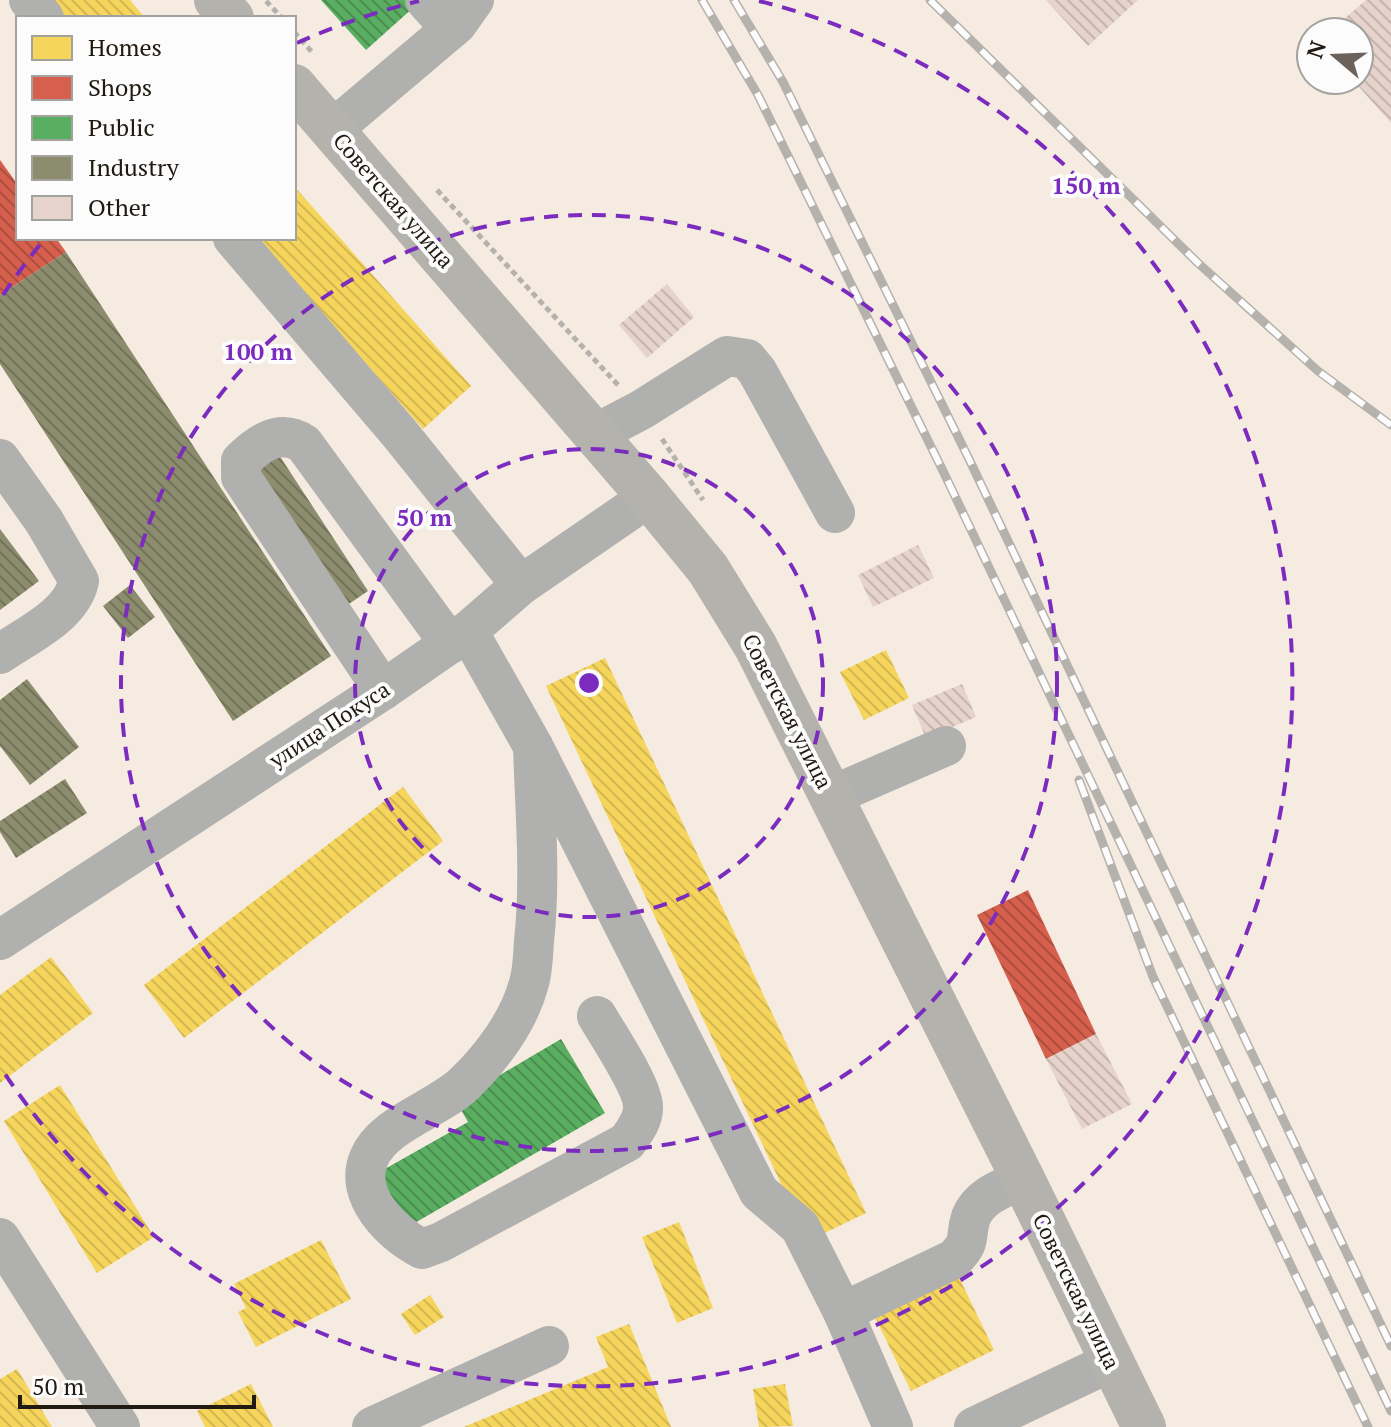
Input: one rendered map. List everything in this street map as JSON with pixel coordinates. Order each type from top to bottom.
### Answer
[{"type":"main road","points":[[216,0],[230,16]]},
{"type":"main road","name":"Советская улица","points":[[296,88],[708,569],[756,647],[1144,1427]]},
{"type":"street","points":[[29,0],[42,16]]},
{"type":"street","points":[[333,129],[450,10]]},
{"type":"street","points":[[235,240],[400,434],[521,585]]},
{"type":"street","points":[[595,434],[641,410],[727,356],[747,359],[757,371],[835,513]]},
{"type":"street","points":[[383,690],[241,477],[241,461],[279,436],[293,437],[304,444],[459,637],[533,746],[759,1192],[800,1227],[843,1312],[893,1427]]},
{"type":"street","points":[[0,459],[44,521],[79,581],[75,596],[65,608],[0,654]]},
{"type":"street","name":"улица Покуса","points":[[8,920],[383,690],[459,637],[521,585],[649,497]]},
{"type":"street","points":[[533,746],[538,909],[530,981],[517,1016],[483,1064],[462,1086],[386,1137],[369,1157],[365,1179],[369,1195],[385,1223],[402,1239],[422,1249],[441,1242],[627,1142],[639,1126],[644,1106],[628,1069],[597,1016]]},
{"type":"street","points":[[831,796],[946,746]]},
{"type":"street","points":[[843,1312],[954,1259],[967,1246],[972,1216],[989,1194],[1023,1179]]},
{"type":"street","points":[[0,1238],[120,1427]]},
{"type":"street","points":[[372,1427],[549,1346]]},
{"type":"street","points":[[974,1427],[1111,1362]]},
{"type":"path","points":[[266,0],[280,16]]},
{"type":"building: Homes","points":[[50,0],[130,0],[143,16],[63,16]]},
{"type":"building: Homes","points":[[296,188],[471,386],[423,429],[258,240],[296,240]]},
{"type":"building: Homes","points":[[886,650],[909,698],[864,720],[840,672]]},
{"type":"building: Homes","points":[[605,658],[866,1213],[808,1241],[546,686]]},
{"type":"building: Homes","points":[[403,787],[443,841],[184,1038],[144,985]]},
{"type":"building: Homes","points":[[51,957],[93,1013],[0,1083],[0,995]]},
{"type":"building: Homes","points":[[60,1085],[154,1237],[97,1273],[4,1121]]},
{"type":"building: Homes","points":[[679,1222],[713,1308],[677,1323],[642,1237]]},
{"type":"building: Homes","points":[[321,1240],[351,1299],[256,1347],[238,1312],[246,1308],[234,1284]]},
{"type":"building: Homes","points":[[954,1267],[994,1350],[911,1391],[870,1307]]},
{"type":"building: Homes","points":[[430,1295],[444,1317],[415,1335],[401,1314]]},
{"type":"building: Homes","points":[[629,1324],[671,1427],[464,1427],[608,1367],[596,1337]]},
{"type":"building: Homes","points":[[17,1369],[52,1427],[0,1427],[0,1379]]},
{"type":"building: Homes","points":[[251,1384],[273,1427],[205,1427],[197,1411]]},
{"type":"building: Homes","points":[[785,1384],[793,1426],[759,1427],[753,1389]]},
{"type":"building: Shops","points":[[0,160],[16,182],[16,240],[57,240],[66,252],[0,295]]},
{"type":"building: Shops","points":[[1028,890],[1096,1034],[1046,1059],[977,915]]},
{"type":"building: Public","points":[[321,0],[408,0],[414,7],[366,50]]},
{"type":"building: Public","points":[[561,1039],[605,1113],[406,1228],[376,1174],[468,1122],[456,1101]]},
{"type":"building: Industry","points":[[66,252],[331,656],[233,721],[0,364],[0,295]]},
{"type":"building: Industry","points":[[279,455],[368,591],[340,610],[251,473]]},
{"type":"building: Industry","points":[[0,529],[39,581],[0,610]]},
{"type":"building: Industry","points":[[130,585],[155,617],[128,638],[103,606]]},
{"type":"building: Industry","points":[[27,679],[79,747],[30,785],[0,746],[0,700]]},
{"type":"building: Industry","points":[[65,779],[87,813],[16,858],[0,832],[0,821]]},
{"type":"building: Other","points":[[1046,0],[1138,0],[1088,46]]},
{"type":"building: Other","points":[[1366,0],[1391,0],[1391,123],[1367,96],[1375,96],[1375,16],[1348,16]]},
{"type":"building: Other","points":[[667,284],[694,317],[647,358],[619,325]]},
{"type":"building: Other","points":[[918,545],[934,578],[873,607],[858,575]]},
{"type":"building: Other","points":[[962,684],[976,717],[926,738],[912,705]]},
{"type":"building: Other","points":[[1096,1034],[1132,1104],[1082,1129],[1046,1059]]},
{"type":"railway","points":[[702,0],[758,95],[943,471],[1391,1411]]},
{"type":"railway","points":[[734,0],[783,82],[969,459],[1391,1346]]},
{"type":"railway","points":[[930,0],[1198,263],[1318,371],[1391,425]]},
{"type":"railway","points":[[1079,780],[1153,977],[1368,1427]]}]
